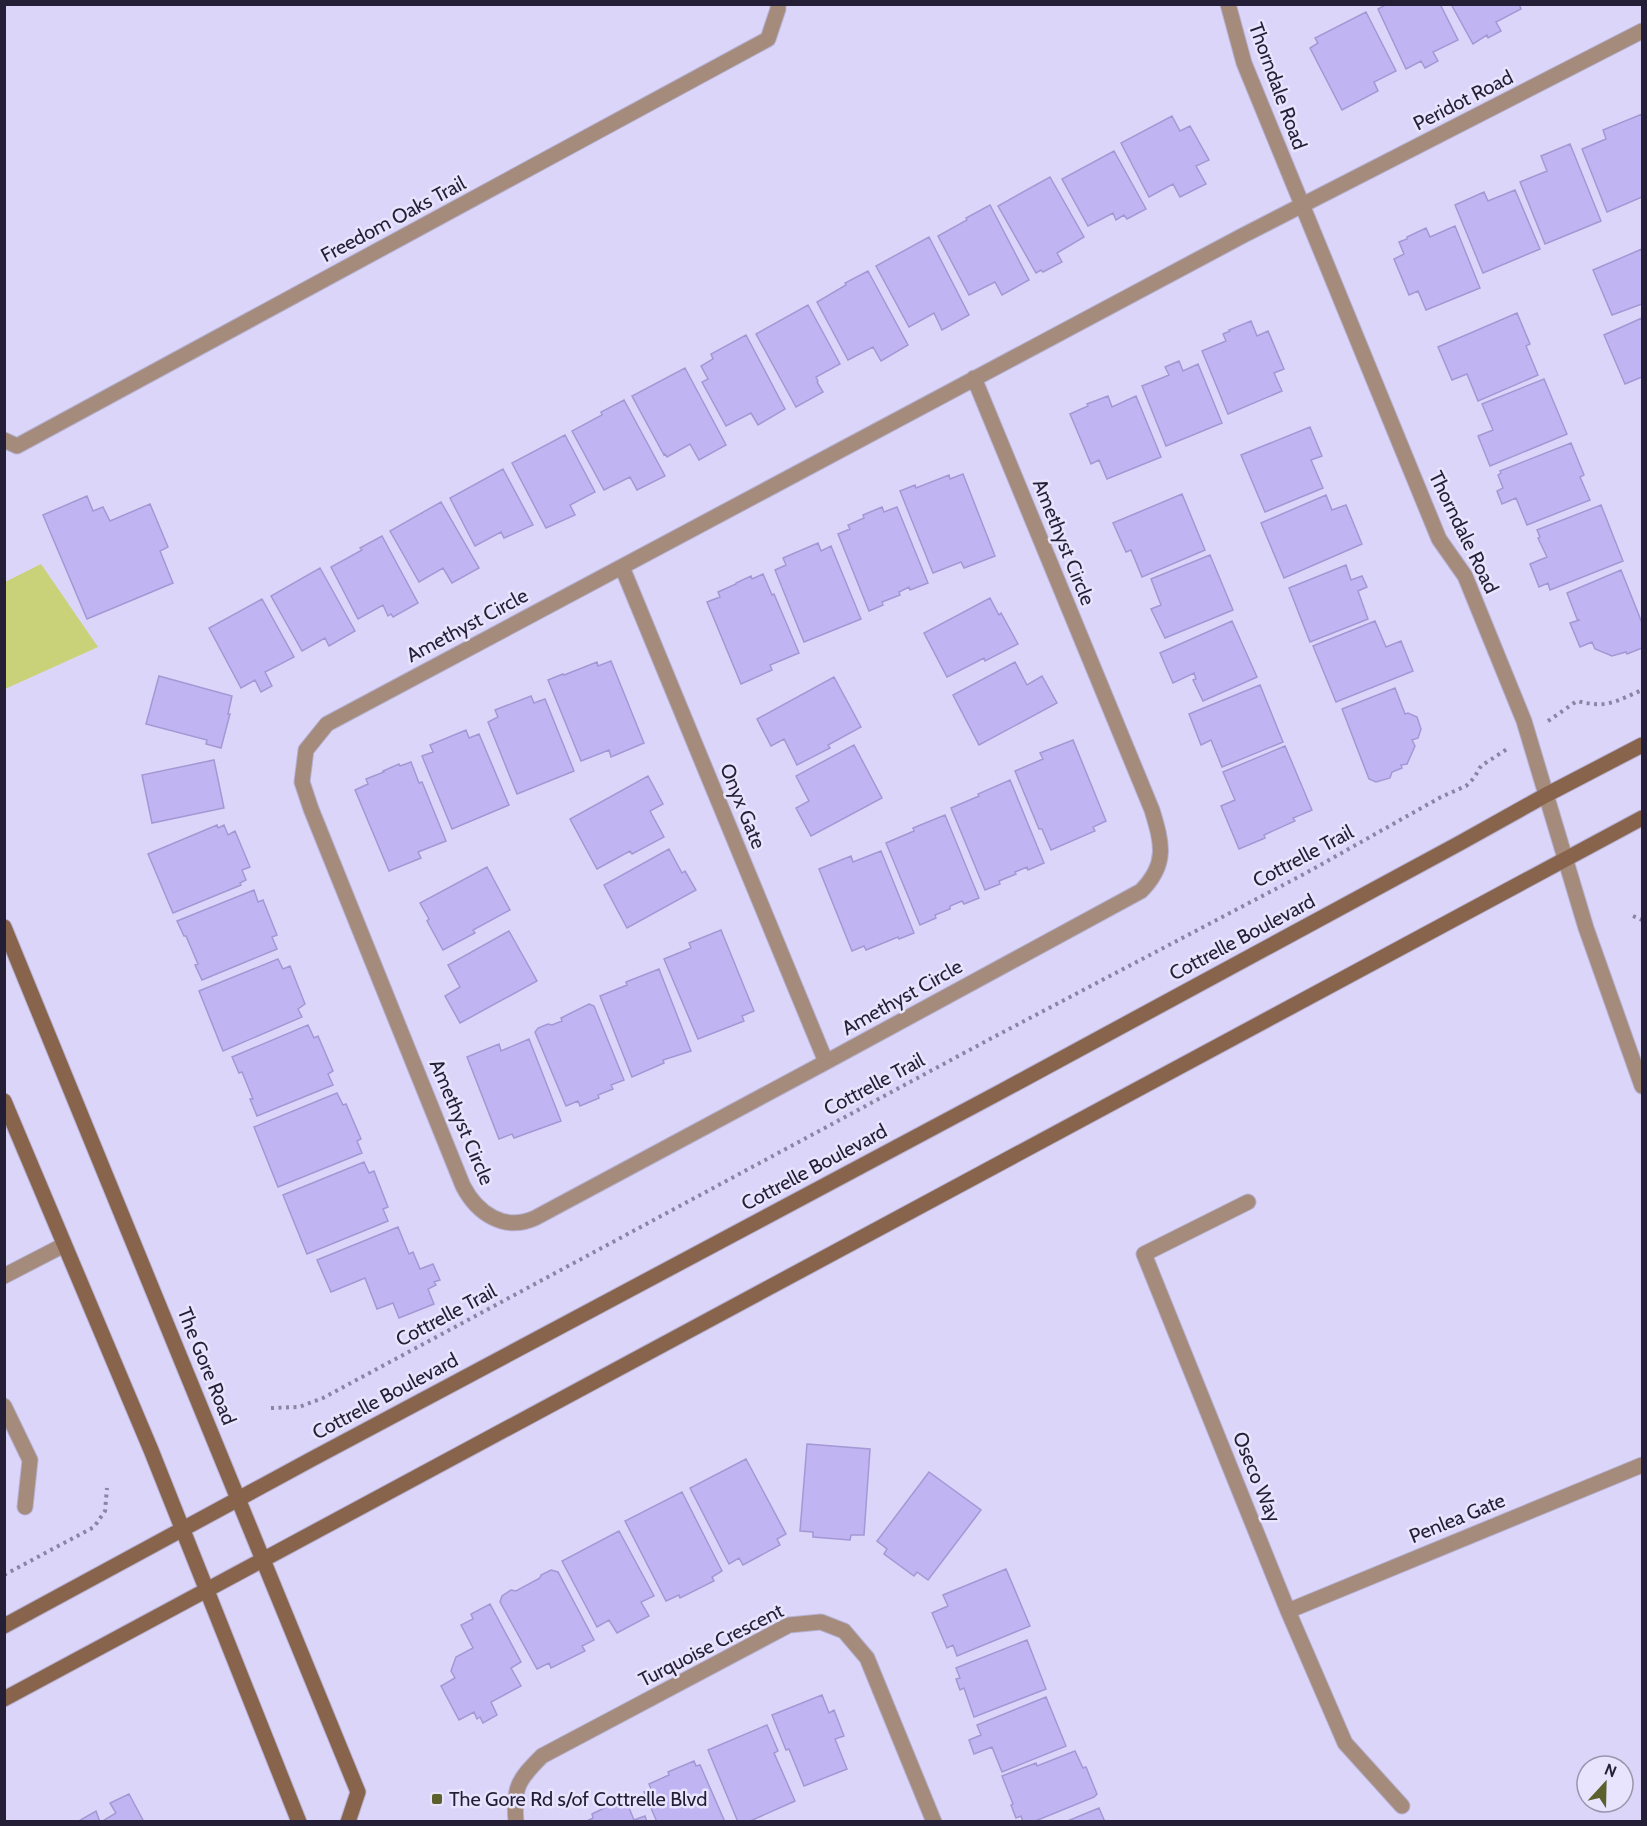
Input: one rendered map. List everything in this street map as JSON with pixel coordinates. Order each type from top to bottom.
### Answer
[{"type":"main road","name":"Cottrelle Boulevard","points":[[4,1626],[1642,745]]},
{"type":"main road","points":[[4,1699],[1642,818]]},
{"type":"main road","name":"The Gore Road","points":[[4,927],[358,1791],[348,1821]]},
{"type":"main road","points":[[4,1101],[151,1450],[299,1821]]},
{"type":"street","name":"Freedom Oaks Trail","points":[[4,440],[17,446],[768,39],[778,4]]},
{"type":"street","name":"Thorndale Road","points":[[1228,4],[1244,63],[1439,539],[1465,576],[1524,721],[1586,928],[1642,1086]]},
{"type":"street","name":"Peridot Road","points":[[1302,206],[1642,31]]},
{"type":"street","name":"Amethyst Circle","points":[[974,378],[1152,810],[1161,844],[1159,864],[1153,879],[1141,891],[524,1223],[511,1224],[493,1217],[477,1207],[463,1186],[311,809],[302,782],[306,750],[327,724],[974,378],[1302,206]]},
{"type":"street","name":"Onyx Gate","points":[[621,567],[826,1062]]},
{"type":"street","name":"Oseco Way","points":[[1248,1202],[1144,1254],[1288,1611],[1345,1743],[1402,1806]]},
{"type":"street","points":[[4,1276],[64,1245]]},
{"type":"street","points":[[4,1406],[30,1460],[25,1507]]},
{"type":"street","name":"Penlea Gate","points":[[1288,1611],[1642,1465]]},
{"type":"street","name":"Turquoise Crescent","points":[[516,1821],[514,1798],[523,1775],[542,1756],[789,1625],[821,1622],[844,1631],[867,1658],[934,1821]]},
{"type":"path","points":[[1577,701],[1590,705],[1606,705],[1642,690]]},
{"type":"path","name":"Cottrelle Trail","points":[[271,1408],[299,1407],[323,1398],[990,1039],[1306,873],[1441,797],[1466,786],[1481,766]]},
{"type":"path","points":[[1633,916],[1642,920]]},
{"type":"path","points":[[4,1575],[94,1527],[105,1511],[107,1488]]},
{"type":"green space","points":[[41,564],[98,647],[5,689],[5,582]]},
{"type":"building","points":[[1387,4],[1440,4],[1458,40],[1433,52],[1438,61],[1425,68],[1421,61],[1406,69],[1378,9]]},
{"type":"building","points":[[1451,4],[1519,4],[1521,9],[1496,22],[1501,31],[1488,38],[1487,35],[1473,44]]},
{"type":"building","points":[[1366,12],[1396,71],[1374,82],[1378,91],[1342,110],[1310,48],[1318,43],[1315,38]]},
{"type":"building","points":[[1642,114],[1642,197],[1607,212],[1582,149],[1606,139],[1603,130]]},
{"type":"building","points":[[1172,116],[1180,131],[1190,126],[1209,160],[1196,166],[1206,184],[1180,197],[1173,184],[1149,197],[1121,143]]},
{"type":"building","points":[[1570,144],[1601,221],[1545,244],[1520,182],[1547,171],[1541,156]]},
{"type":"building","points":[[1114,151],[1146,209],[1127,219],[1124,215],[1116,220],[1113,213],[1088,226],[1062,179]]},
{"type":"building","points":[[1050,177],[1084,237],[1057,253],[1062,262],[1043,272],[1041,270],[1036,273],[998,206]]},
{"type":"building","points":[[1515,190],[1540,249],[1483,273],[1455,205],[1484,192],[1488,201]]},
{"type":"building","points":[[990,205],[1029,280],[1002,295],[995,282],[969,295],[938,236]]},
{"type":"building","points":[[1455,226],[1480,288],[1426,310],[1418,291],[1409,295],[1394,259],[1404,254],[1399,242],[1426,228],[1430,237]]},
{"type":"building","points":[[929,237],[969,315],[942,330],[934,313],[909,327],[876,266]]},
{"type":"building","points":[[1642,249],[1642,304],[1612,315],[1593,270]]},
{"type":"building","points":[[868,271],[908,345],[881,361],[873,347],[848,360],[817,302]]},
{"type":"building","points":[[808,305],[840,364],[816,377],[823,392],[796,407],[756,334]]},
{"type":"building","points":[[1517,313],[1530,344],[1526,346],[1538,375],[1478,401],[1467,374],[1452,380],[1438,347]]},
{"type":"building","points":[[1642,318],[1642,377],[1625,384],[1604,335]]},
{"type":"building","points":[[1251,321],[1257,336],[1268,331],[1284,369],[1274,373],[1282,391],[1228,414],[1202,351],[1226,341],[1223,334]]},
{"type":"building","points":[[746,335],[785,409],[758,425],[751,413],[726,426],[702,382],[708,379],[701,366],[713,359],[711,354]]},
{"type":"building","points":[[1179,361],[1183,371],[1198,364],[1222,423],[1166,446],[1142,386],[1169,375],[1165,367]]},
{"type":"building","points":[[685,368],[726,445],[699,460],[690,444],[667,457],[664,455],[632,396]]},
{"type":"building","points":[[1544,379],[1567,434],[1490,466],[1478,436],[1493,430],[1482,404]]},
{"type":"building","points":[[1108,396],[1112,407],[1136,396],[1161,457],[1107,479],[1099,460],[1091,464],[1070,414]]},
{"type":"building","points":[[624,400],[665,476],[637,490],[630,477],[604,490],[572,431]]},
{"type":"building","points":[[1310,427],[1322,456],[1311,460],[1323,488],[1265,512],[1241,455]]},
{"type":"building","points":[[565,435],[595,492],[570,505],[575,515],[546,528],[512,463]]},
{"type":"building","points":[[1571,443],[1584,475],[1580,477],[1590,500],[1527,525],[1516,498],[1502,504],[1497,491],[1503,488],[1498,475],[1500,471]]},
{"type":"building","points":[[503,469],[533,525],[504,538],[501,532],[475,546],[450,498]]},
{"type":"building","points":[[963,474],[995,556],[964,568],[961,562],[933,573],[900,491],[915,485],[916,488],[949,475],[950,479]]},
{"type":"building","points":[[1182,494],[1205,550],[1142,577],[1131,550],[1126,552],[1113,523]]},
{"type":"building","points":[[1326,495],[1332,510],[1346,505],[1362,544],[1284,578],[1261,523]]},
{"type":"building","points":[[87,496],[93,511],[103,507],[110,521],[150,504],[168,547],[160,551],[173,583],[87,619],[43,515]]},
{"type":"building","points":[[441,502],[479,568],[452,583],[443,568],[419,582],[390,531]]},
{"type":"building","points":[[1601,505],[1623,561],[1550,590],[1548,583],[1539,587],[1530,564],[1547,557],[1538,538],[1540,537],[1537,530]]},
{"type":"building","points":[[882,507],[884,512],[897,507],[928,583],[910,590],[909,587],[899,592],[900,595],[882,602],[883,605],[869,611],[838,534],[850,529],[848,525],[864,518],[863,515]]},
{"type":"building","points":[[382,536],[418,603],[393,617],[391,614],[388,616],[383,605],[358,619],[331,567]]},
{"type":"building","points":[[818,543],[821,551],[831,546],[861,619],[804,642],[775,570],[786,565],[783,558]]},
{"type":"building","points":[[1210,555],[1233,610],[1165,638],[1151,609],[1161,605],[1151,579]]},
{"type":"building","points":[[1346,565],[1351,580],[1362,576],[1367,587],[1358,591],[1368,619],[1310,642],[1289,588]]},
{"type":"building","points":[[320,568],[355,631],[329,646],[325,638],[302,651],[271,596]]},
{"type":"building","points":[[1621,570],[1642,623],[1642,648],[1627,654],[1626,652],[1612,656],[1595,649],[1592,642],[1580,647],[1570,623],[1579,620],[1567,593]]},
{"type":"building","points":[[763,574],[799,653],[770,665],[772,670],[741,684],[707,602],[720,597],[718,592],[736,583],[751,576],[752,579]]},
{"type":"building","points":[[990,598],[1018,644],[947,677],[924,633]]},
{"type":"building","points":[[262,599],[294,657],[265,672],[272,686],[261,692],[255,680],[241,688],[209,628]]},
{"type":"building","points":[[1232,621],[1257,677],[1203,701],[1193,680],[1196,679],[1194,673],[1173,683],[1160,653]]},
{"type":"building","points":[[1375,621],[1386,647],[1401,641],[1413,671],[1336,702],[1313,646]]},
{"type":"building","points":[[611,661],[644,743],[611,757],[609,750],[581,761],[548,680],[597,662],[598,666]]},
{"type":"building","points":[[1015,662],[1027,685],[1042,676],[1057,703],[979,745],[953,695]]},
{"type":"building","points":[[159,676],[232,696],[221,748],[206,744],[207,740],[146,724]]},
{"type":"building","points":[[834,677],[861,727],[828,745],[830,748],[797,765],[784,739],[771,746],[757,719]]},
{"type":"building","points":[[1260,685],[1283,742],[1222,767],[1211,740],[1201,745],[1189,714]]},
{"type":"building","points":[[1395,688],[1405,714],[1417,717],[1421,729],[1418,738],[1412,740],[1415,746],[1407,764],[1401,765],[1402,768],[1392,772],[1390,778],[1376,782],[1369,779],[1342,709]]},
{"type":"building","points":[[531,696],[534,703],[545,699],[574,771],[517,794],[488,722],[498,717],[495,710]]},
{"type":"building","points":[[466,730],[469,738],[479,734],[509,805],[452,829],[422,756],[433,752],[430,745]]},
{"type":"building","points":[[1073,740],[1106,821],[1093,827],[1095,831],[1051,850],[1042,829],[1039,829],[1015,771],[1043,759],[1040,753]]},
{"type":"building","points":[[854,745],[882,798],[811,836],[796,808],[809,801],[796,776]]},
{"type":"building","points":[[1285,746],[1312,810],[1293,818],[1295,821],[1264,835],[1265,838],[1239,849],[1221,806],[1235,800],[1223,772]]},
{"type":"building","points":[[214,760],[224,808],[152,823],[142,775]]},
{"type":"building","points":[[411,762],[419,783],[422,782],[446,841],[418,852],[421,858],[389,871],[355,790],[368,784],[366,779],[399,764],[400,766]]},
{"type":"building","points":[[648,776],[663,804],[650,811],[664,837],[632,854],[630,851],[597,869],[570,819]]},
{"type":"building","points":[[1010,780],[1044,863],[1028,870],[1027,867],[1015,872],[1016,874],[999,881],[1000,884],[985,890],[951,808]]},
{"type":"building","points":[[945,815],[979,898],[950,906],[950,909],[935,915],[936,918],[920,925],[886,843],[914,831],[913,828]]},
{"type":"building","points":[[217,825],[218,828],[224,825],[228,835],[235,831],[250,867],[242,870],[246,880],[240,883],[241,885],[173,913],[148,854]]},
{"type":"building","points":[[669,849],[682,873],[685,871],[696,890],[627,928],[604,885]]},
{"type":"building","points":[[881,851],[914,933],[866,950],[864,946],[852,951],[819,869],[851,856],[853,862]]},
{"type":"building","points":[[487,867],[510,910],[473,930],[475,933],[443,950],[420,903]]},
{"type":"building","points":[[254,890],[258,902],[263,900],[277,935],[272,937],[277,949],[202,980],[195,965],[198,964],[177,921]]},
{"type":"building","points":[[721,930],[754,1011],[742,1016],[744,1021],[698,1039],[664,959],[691,948],[689,943]]},
{"type":"building","points":[[509,931],[537,981],[460,1023],[445,996],[460,987],[448,965]]},
{"type":"building","points":[[278,959],[283,969],[290,966],[305,1004],[298,1009],[302,1017],[223,1051],[199,991]]},
{"type":"building","points":[[659,969],[691,1051],[663,1060],[664,1063],[632,1077],[600,996],[627,985],[626,982]]},
{"type":"building","points":[[589,1004],[594,1006],[624,1080],[611,1085],[613,1089],[598,1095],[599,1098],[580,1106],[578,1101],[566,1106],[535,1032],[538,1028],[562,1021],[561,1018]]},
{"type":"building","points":[[308,1025],[314,1038],[318,1036],[333,1071],[328,1074],[333,1085],[257,1116],[242,1072],[239,1073],[232,1057]]},
{"type":"building","points":[[529,1039],[561,1121],[514,1138],[512,1134],[499,1139],[467,1057],[499,1044],[501,1051]]},
{"type":"building","points":[[337,1093],[343,1105],[346,1104],[361,1139],[357,1141],[362,1153],[278,1187],[254,1127]]},
{"type":"building","points":[[364,1162],[369,1173],[374,1171],[388,1207],[383,1209],[388,1221],[307,1254],[283,1195]]},
{"type":"building","points":[[398,1227],[409,1254],[413,1252],[420,1269],[433,1264],[440,1280],[434,1282],[436,1285],[428,1289],[434,1304],[399,1318],[393,1303],[377,1309],[365,1278],[331,1292],[317,1260]]},
{"type":"building","points":[[807,1444],[870,1449],[864,1535],[851,1535],[850,1540],[813,1537],[813,1532],[800,1531]]},
{"type":"building","points":[[746,1459],[786,1534],[777,1539],[780,1545],[743,1565],[739,1558],[729,1564],[690,1488]]},
{"type":"building","points":[[929,1472],[981,1510],[928,1580],[917,1572],[914,1576],[884,1554],[887,1549],[877,1541]]},
{"type":"building","points":[[682,1492],[722,1571],[712,1577],[714,1581],[680,1598],[679,1595],[666,1601],[625,1521]]},
{"type":"building","points":[[619,1531],[654,1596],[641,1602],[649,1616],[617,1633],[609,1620],[597,1627],[562,1561]]},
{"type":"building","points":[[1006,1569],[1030,1626],[957,1656],[953,1645],[947,1648],[932,1613],[948,1606],[943,1595]]},
{"type":"building","points":[[551,1570],[558,1572],[594,1640],[582,1646],[585,1651],[551,1668],[549,1663],[537,1669],[500,1602],[502,1596],[511,1590],[516,1591]]},
{"type":"building","points":[[490,1604],[521,1662],[511,1668],[521,1686],[491,1702],[497,1715],[483,1723],[480,1717],[477,1719],[474,1712],[459,1720],[441,1686],[455,1678],[451,1671],[456,1657],[473,1648],[461,1625],[473,1619],[471,1614]]},
{"type":"building","points":[[1027,1640],[1046,1689],[974,1717],[964,1688],[960,1690],[956,1679],[960,1678],[956,1668]]},
{"type":"building","points":[[822,1695],[829,1713],[834,1710],[844,1736],[835,1739],[847,1769],[804,1786],[772,1715]]},
{"type":"building","points":[[1046,1697],[1066,1746],[1002,1772],[992,1747],[974,1754],[969,1740],[981,1735],[977,1725]]},
{"type":"building","points":[[767,1725],[778,1751],[774,1753],[795,1801],[748,1822],[738,1822],[708,1750]]},
{"type":"building","points":[[1075,1751],[1083,1768],[1086,1767],[1097,1794],[1033,1822],[1023,1822],[1021,1816],[1016,1818],[1002,1776],[1036,1763],[1037,1766]]},
{"type":"building","points":[[694,1761],[696,1766],[700,1765],[725,1822],[657,1822],[644,1792],[651,1789],[649,1784],[669,1775],[668,1772]]},
{"type":"building","points":[[129,1794],[144,1822],[101,1822],[116,1813],[110,1803]]},
{"type":"building","points":[[625,1798],[634,1820],[645,1816],[647,1822],[585,1822],[593,1818],[592,1814]]},
{"type":"building","points":[[1099,1808],[1105,1822],[1065,1822]]},
{"type":"building","points":[[96,1811],[100,1822],[77,1822]]},
{"type":"place","name":"The Gore Rd s/of Cottrelle Blvd","points":[[437,1799]]}]
